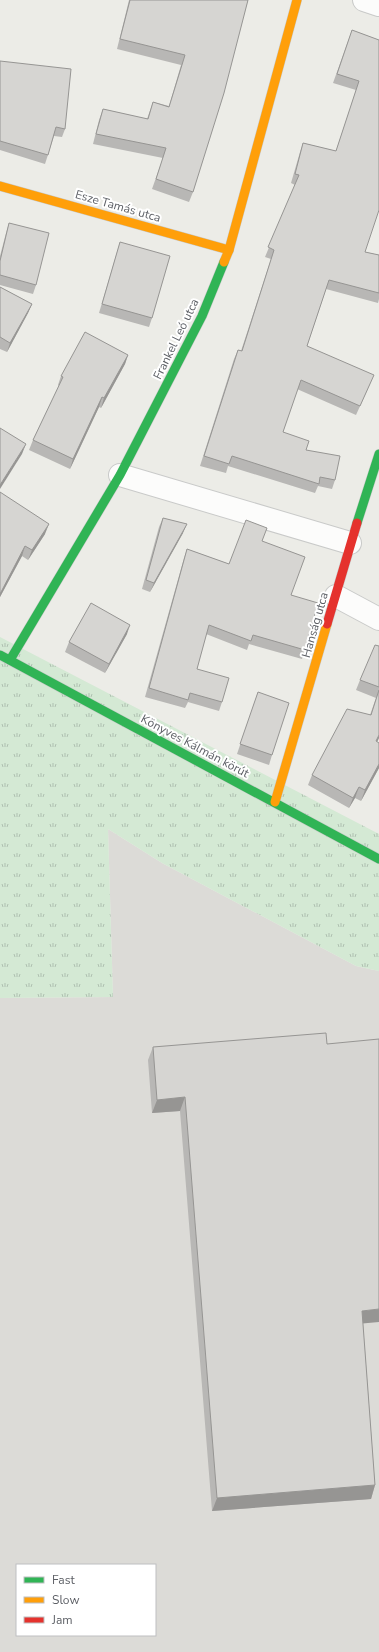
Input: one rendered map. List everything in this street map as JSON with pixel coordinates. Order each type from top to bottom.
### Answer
[{"type":"street","name":"Frankel Leó utca","points":[[10,660],[120,475],[202,316],[229,250],[297,0]]},
{"type":"street","points":[[364,0],[379,5]]},
{"type":"street","name":"Esze Tamás utca","points":[[0,186],[229,250]]},
{"type":"street","name":"Hanság utca","points":[[275,802],[336,596],[350,543],[379,454]]},
{"type":"street","points":[[120,475],[350,543]]},
{"type":"street","points":[[336,596],[379,619]]},
{"type":"street","name":"Könyves Kálmán körút","points":[[0,655],[379,859]]},
{"type":"shaded area","points":[[108,829],[162,863],[356,966],[379,971],[379,1652],[0,1652],[0,998],[113,997]]},
{"type":"green space","points":[[0,637],[379,834],[379,971],[356,966],[162,863],[108,829],[113,997],[0,998]]},
{"type":"building","points":[[130,0],[248,0],[224,93],[193,192],[156,179],[166,148],[96,134],[103,109],[148,119],[153,102],[169,107],[185,55],[120,39]]},
{"type":"building","points":[[352,30],[379,40],[379,210],[365,252],[379,255],[379,293],[329,280],[307,346],[374,375],[360,406],[301,380],[283,432],[309,441],[306,450],[340,456],[335,480],[320,477],[319,484],[232,456],[229,464],[204,456],[238,350],[242,351],[274,250],[268,247],[299,175],[295,174],[303,143],[336,151],[359,81],[337,74]]},
{"type":"building","points":[[0,61],[71,69],[65,129],[56,127],[48,155],[0,141]]},
{"type":"building","points":[[9,223],[49,233],[36,285],[0,275],[0,261]]},
{"type":"building","points":[[120,242],[170,256],[152,318],[102,304]]},
{"type":"building","points":[[0,287],[32,304],[10,343],[0,337]]},
{"type":"building","points":[[85,332],[128,355],[104,398],[102,397],[73,459],[33,440],[63,377],[61,376]]},
{"type":"building","points":[[0,428],[26,444],[0,485]]},
{"type":"building","points":[[0,492],[49,524],[32,550],[25,546],[0,594]]},
{"type":"building","points":[[163,518],[187,524],[154,583],[146,580]]},
{"type":"building","points":[[246,520],[267,528],[262,541],[305,557],[291,595],[318,603],[305,650],[253,635],[251,641],[209,625],[197,669],[229,678],[222,702],[190,693],[188,700],[149,688],[187,549],[229,564]]},
{"type":"building","points":[[91,603],[130,625],[109,664],[69,642]]},
{"type":"building","points":[[375,645],[379,646],[379,687],[360,680]]},
{"type":"building","points":[[379,690],[379,735],[376,741],[379,743],[379,764],[365,790],[359,787],[353,798],[312,775],[347,709],[371,715]]},
{"type":"building","points":[[258,692],[289,703],[272,755],[240,744]]},
{"type":"building","points":[[326,1033],[327,1044],[379,1039],[379,1309],[362,1311],[375,1485],[217,1498],[185,1097],[157,1100],[153,1047]]},
{"type":"traffic: fast","points":[[10,660],[120,475],[202,316],[224,262]]},
{"type":"traffic: fast","points":[[357,523],[379,454]]},
{"type":"traffic: fast","points":[[0,655],[379,859]]},
{"type":"traffic: slow","points":[[224,262],[229,250],[297,0]]},
{"type":"traffic: slow","points":[[0,186],[229,250]]},
{"type":"traffic: slow","points":[[275,802],[327,624]]},
{"type":"traffic: jam","points":[[327,624],[357,523]]}]
